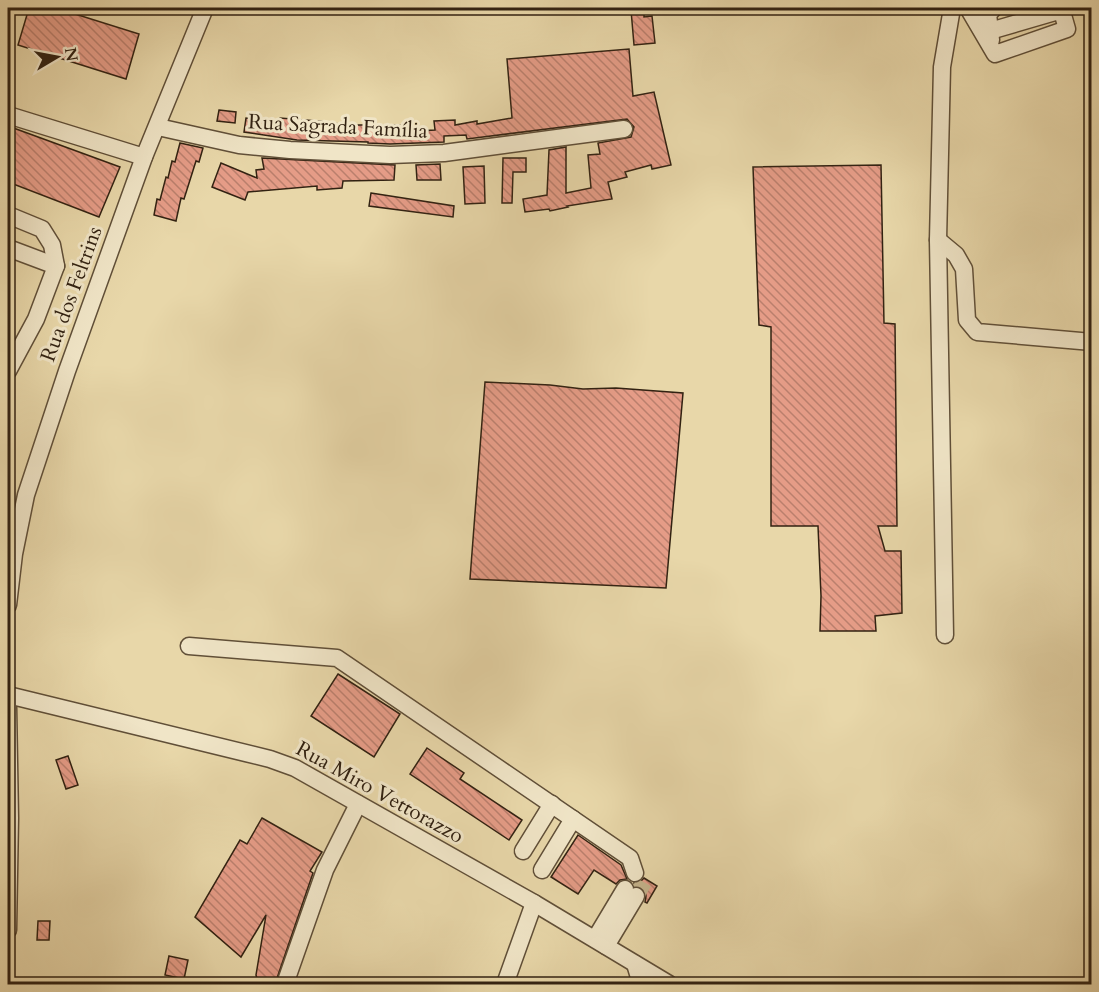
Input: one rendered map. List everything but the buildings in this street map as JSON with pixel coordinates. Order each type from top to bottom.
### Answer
[{"type":"street","name":"Rua dos Feltrins","points":[[8,605],[14,554],[26,495],[67,370],[144,158],[205,8]]},
{"type":"street","points":[[945,635],[938,240],[942,67],[952,8]]},
{"type":"street","points":[[968,8],[995,54],[1067,29],[1061,9],[990,31]]},
{"type":"street","points":[[993,51],[988,14],[994,8]]},
{"type":"street","points":[[8,115],[144,158]]},
{"type":"street","name":"Rua Sagrada Família","points":[[158,127],[239,145],[390,155],[444,153],[624,129]]},
{"type":"street","points":[[8,215],[42,230],[52,245],[56,266],[36,319],[8,371]]},
{"type":"street","points":[[938,240],[956,255],[964,269],[967,320],[977,332],[1092,342]]},
{"type":"street","points":[[8,248],[56,266]]},
{"type":"street","points":[[189,646],[337,658],[630,858],[635,873]]},
{"type":"street","name":"Rua Miro Vettorazzo","points":[[8,695],[270,759],[295,768],[534,903],[669,984]]},
{"type":"street","points":[[8,706],[10,818],[8,930]]},
{"type":"street","points":[[285,984],[326,870],[358,804]]},
{"type":"street","points":[[523,851],[552,804]]},
{"type":"street","points":[[542,870],[573,819]]},
{"type":"street","points":[[600,942],[630,893]]},
{"type":"street","points":[[505,984],[534,903]]},
{"type":"street","points":[[635,964],[641,984]]},
{"type":"tunnel","points":[[636,896],[646,879]]}]
